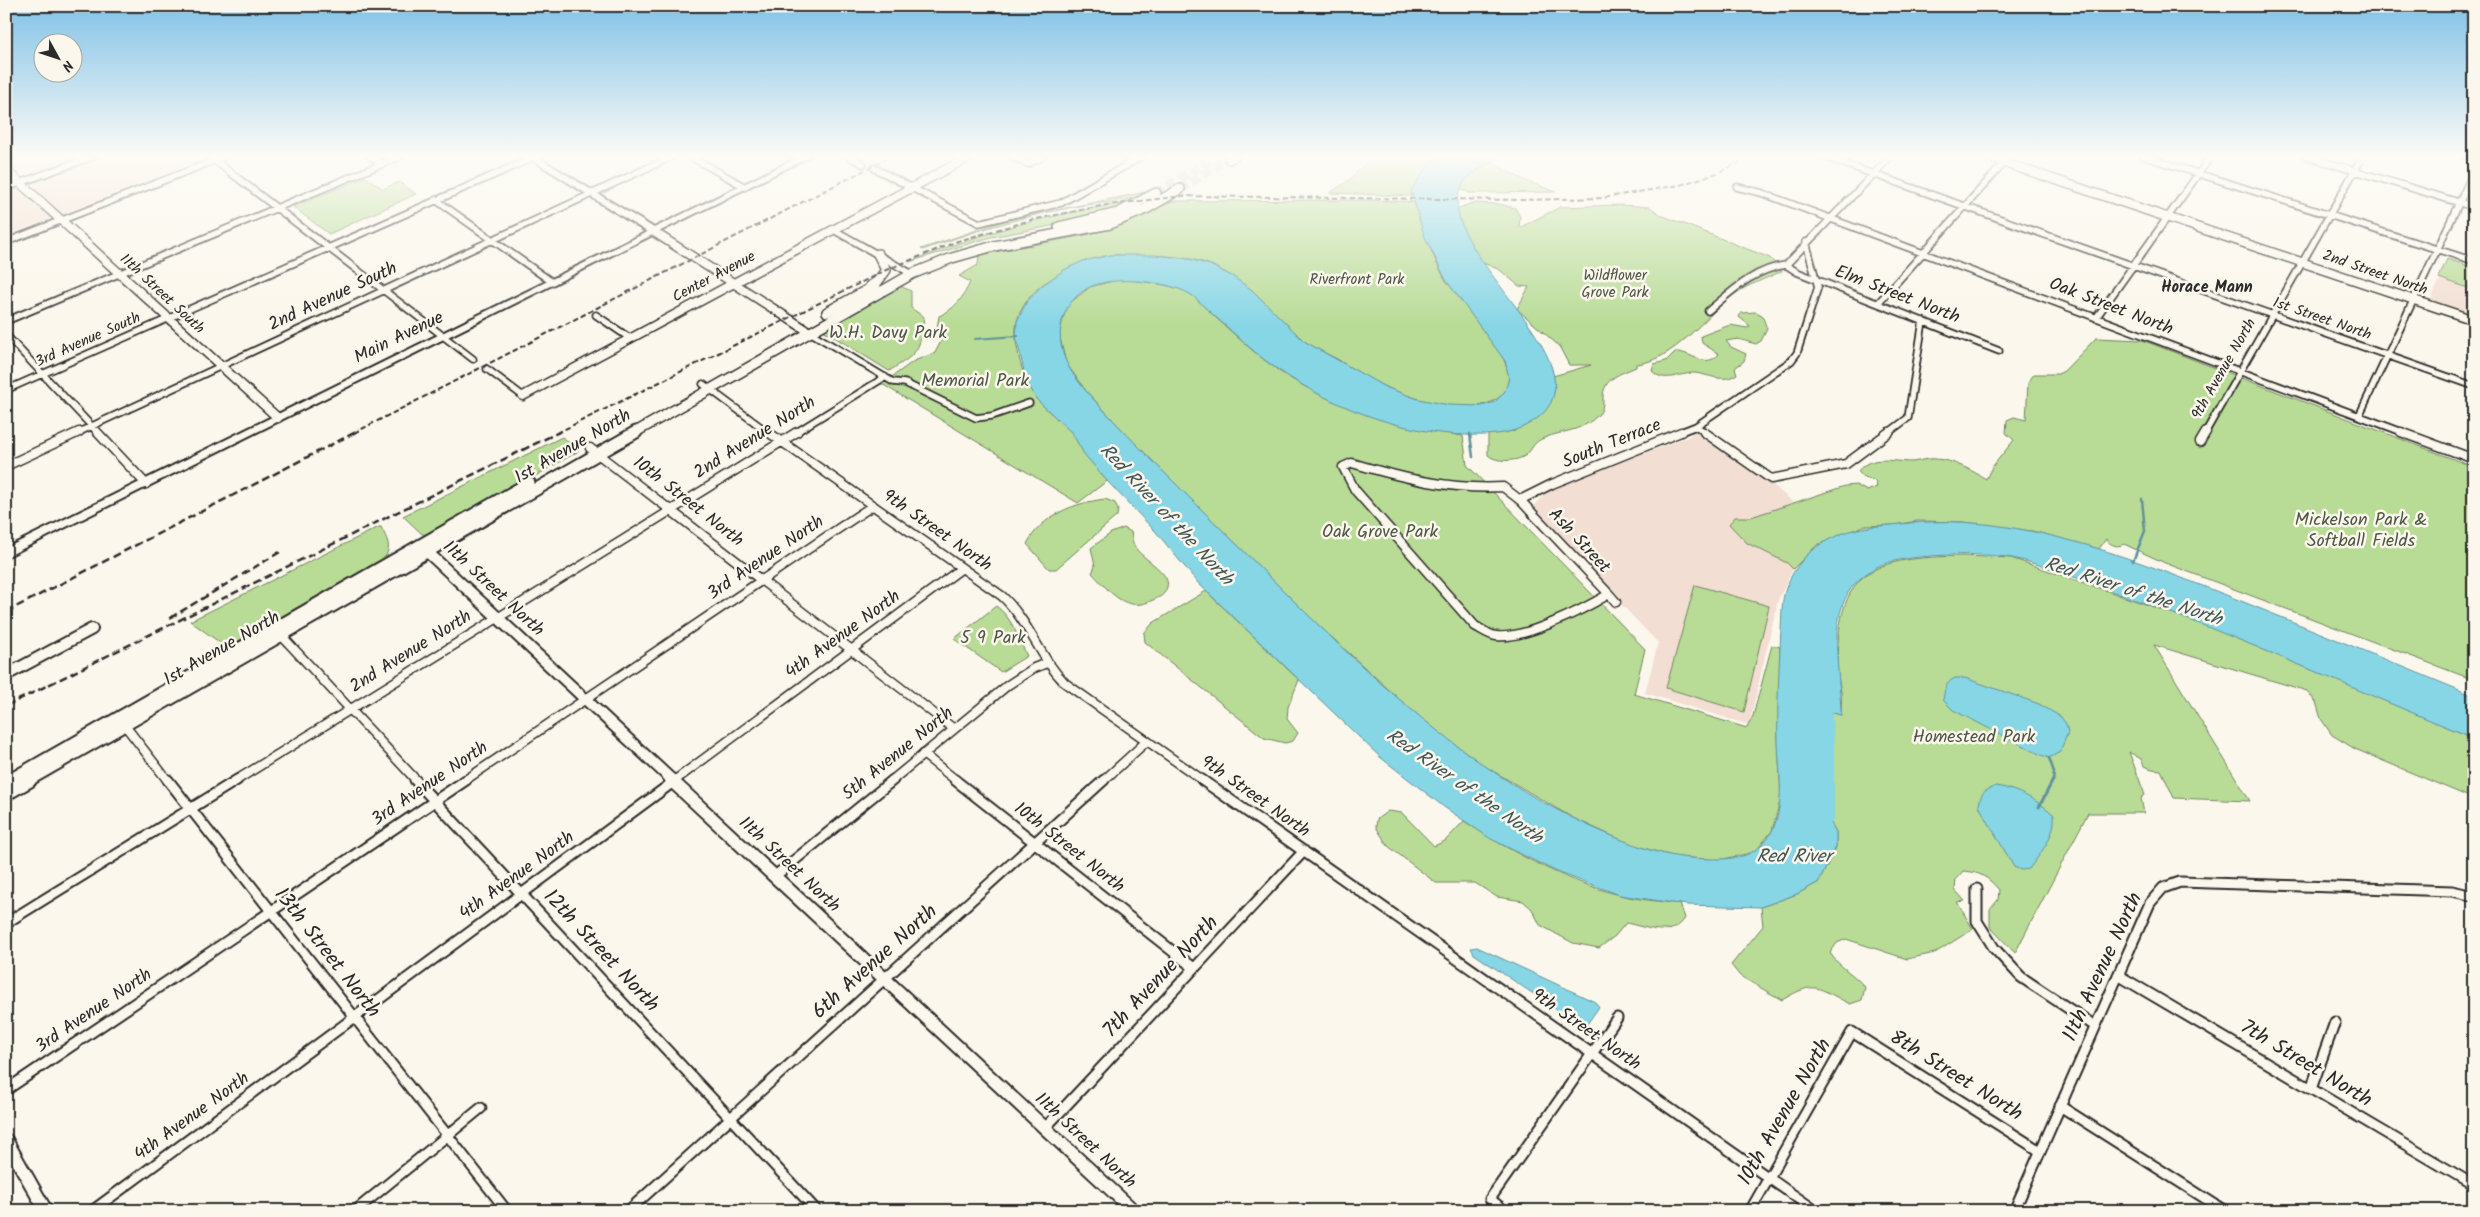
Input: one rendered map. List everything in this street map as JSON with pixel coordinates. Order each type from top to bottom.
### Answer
[{"type":"main road","points":[[608,213],[630,231],[618,250]]},
{"type":"main road","points":[[622,213],[654,232]]},
{"type":"main road","name":"Main Avenue","points":[[6,553],[692,213]]},
{"type":"main road","name":"1st Avenue North","points":[[805,329],[849,299],[972,244],[1118,213]]},
{"type":"main road","name":"1st Avenue North","points":[[6,782],[121,721],[908,271],[994,246],[1110,224],[1137,213]]},
{"type":"main road","points":[[849,299],[878,281],[886,270],[885,264],[878,254]]},
{"type":"main road","name":"1st Avenue North","points":[[6,793],[121,721]]},
{"type":"street","name":"11th Street South","points":[[53,213],[278,418]]},
{"type":"street","points":[[6,242],[80,213]]},
{"type":"street","points":[[6,321],[265,213]]},
{"type":"street","points":[[283,213],[473,359]]},
{"type":"street","name":"3rd Avenue South","points":[[6,390],[407,213]]},
{"type":"street","points":[[454,213],[552,282]]},
{"type":"street","name":"2nd Avenue South","points":[[6,466],[550,213]]},
{"type":"street","name":"Center Avenue","points":[[523,396],[866,213]]},
{"type":"street","points":[[959,213],[979,223],[1021,213]]},
{"type":"street","name":"Oak Street North","points":[[1814,213],[2474,459]]},
{"type":"street","points":[[1708,311],[1748,279],[1772,268],[1786,265],[1836,213]]},
{"type":"street","points":[[1878,303],[1961,213]]},
{"type":"street","name":"1st Street North","points":[[1982,213],[2474,386]]},
{"type":"street","name":"2nd Street North","points":[[2152,213],[2474,320]]},
{"type":"street","points":[[2096,318],[2172,213]]},
{"type":"street","points":[[2323,213],[2474,261]]},
{"type":"street","points":[[2359,416],[2454,213]]},
{"type":"street","name":"9th Avenue North","points":[[2200,442],[2330,215]]},
{"type":"street","points":[[834,230],[908,271]]},
{"type":"street","points":[[654,232],[733,284],[893,382],[905,383],[976,418],[992,416],[1029,402]]},
{"type":"street","points":[[1806,242],[1816,279]]},
{"type":"street","name":"Elm Street North","points":[[1786,265],[1816,279],[1999,351]]},
{"type":"street","name":"South Terrace","points":[[1520,500],[1552,484],[1696,426],[1791,361],[1797,353],[1818,287],[1816,279]]},
{"type":"street","points":[[596,315],[631,339]]},
{"type":"street","points":[[1696,426],[1770,479],[1846,464],[1908,418],[1923,321]]},
{"type":"street","points":[[6,335],[146,484]]},
{"type":"street","points":[[487,369],[523,396]]},
{"type":"street","name":"2nd Avenue North","points":[[6,923],[885,377]]},
{"type":"street","name":"9th Street North","points":[[706,386],[1014,606],[1030,628],[1047,663],[1065,683],[1816,1211]]},
{"type":"street","name":"10th Street North","points":[[593,451],[954,729]]},
{"type":"street","points":[[1520,500],[1503,487],[1484,488],[1406,479],[1352,463],[1346,464],[1343,467],[1344,473],[1357,490],[1474,626],[1495,636],[1517,635],[1583,609],[1609,594]]},
{"type":"street","name":"Ash Street","points":[[1520,500],[1616,602]]},
{"type":"street","name":"3rd Avenue North","points":[[6,1090],[872,506]]},
{"type":"street","name":"11th Street North","points":[[424,549],[1134,1211]]},
{"type":"street","name":"4th Avenue North","points":[[92,1211],[962,568]]},
{"type":"street","points":[[6,675],[92,629]]},
{"type":"street","name":"12th Street North","points":[[278,632],[818,1211]]},
{"type":"street","name":"5th Avenue North","points":[[775,876],[1020,676],[1047,663]]},
{"type":"street","name":"13th Street North","points":[[121,721],[507,1211]]},
{"type":"street","name":"6th Avenue North","points":[[628,1211],[1147,740]]},
{"type":"street","name":"10th Street North","points":[[923,754],[1194,968]]},
{"type":"street","name":"7th Avenue North","points":[[1045,1128],[1304,851]]},
{"type":"street","name":"11th Avenue North","points":[[2014,1211],[2150,903],[2163,888],[2180,882],[2452,891],[2474,896]]},
{"type":"street","points":[[1977,889],[1977,921],[1994,948],[2021,977],[2095,1026]]},
{"type":"street","name":"7th Street North","points":[[2118,975],[2474,1185]]},
{"type":"street","points":[[1505,1211],[1490,1199],[1617,1018]]},
{"type":"street","points":[[2311,1089],[2335,1022]]},
{"type":"street","name":"8th Street North","points":[[1852,1032],[2040,1151]]},
{"type":"street","name":"10th Avenue North","points":[[1750,1211],[1852,1032]]},
{"type":"street","points":[[2060,1106],[2225,1211]]},
{"type":"street","points":[[355,1211],[481,1108]]},
{"type":"street","points":[[6,1140],[46,1211]]},
{"type":"shaded area","points":[[6,213],[65,213],[6,236]]},
{"type":"shaded area","points":[[2450,258],[2474,266],[2474,316],[2430,301]]},
{"type":"shaded area","points":[[1693,432],[1698,432],[1705,436],[1766,479],[1795,504],[1751,517],[1735,517],[1793,569],[1778,600],[1749,725],[1645,693],[1658,643],[1531,509],[1548,490],[1690,436]]},
{"type":"green space","points":[[301,213],[375,213],[329,234]]},
{"type":"green space","points":[[1046,213],[976,231],[923,250],[921,249],[1006,220]]},
{"type":"green space","points":[[1068,213],[1103,213],[1079,221],[991,237],[909,262],[964,241]]},
{"type":"green space","name":"Riverfront Park","points":[[1148,213],[1417,213],[1436,262],[1445,279],[1477,318],[1500,351],[1507,367],[1508,382],[1503,394],[1492,402],[1479,406],[1463,407],[1430,402],[1400,393],[1362,375],[1307,343],[1249,290],[1213,266],[1183,258],[1117,255],[1104,256],[1077,265],[1040,286],[1028,300],[1017,322],[1016,340],[1020,362],[1033,393],[1042,405],[1073,434],[1107,481],[1078,503],[882,384],[914,361],[935,353],[942,339],[936,334],[939,316],[954,307],[962,298],[970,282],[959,276],[978,265],[979,255],[1086,235],[1122,225]]},
{"type":"green space","name":"Wildflower Grove Park","points":[[1458,213],[1518,213],[1520,217],[1519,228],[1549,213],[1658,213],[1770,258],[1782,271],[1738,291],[1676,347],[1650,361],[1636,364],[1636,367],[1609,381],[1604,391],[1603,406],[1600,413],[1587,424],[1541,440],[1525,456],[1514,460],[1502,460],[1488,455],[1488,434],[1515,431],[1554,393],[1553,376],[1591,365],[1569,365],[1559,346],[1517,309],[1529,287],[1519,286],[1500,270],[1483,263],[1461,229]]},
{"type":"green space","points":[[2447,259],[2474,268],[2474,290],[2439,278]]},
{"type":"green space","name":"Oak Grove Park","points":[[1120,279],[1163,285],[1187,292],[1245,344],[1279,371],[1322,395],[1368,414],[1391,421],[1463,436],[1467,465],[1645,649],[1634,694],[1747,728],[1753,716],[1772,645],[1780,647],[1778,737],[1781,798],[1772,831],[1755,852],[1719,860],[1675,857],[1630,844],[1573,818],[1486,767],[1423,721],[1315,622],[1141,450],[1086,391],[1066,363],[1059,334],[1067,305],[1090,287]]},
{"type":"green space","name":"W.H. Davy Park","points":[[900,286],[911,291],[911,308],[924,317],[923,329],[919,345],[912,355],[889,371],[823,330]]},
{"type":"green space","points":[[1756,312],[1762,315],[1767,329],[1761,341],[1756,344],[1738,339],[1726,341],[1731,347],[1746,354],[1744,361],[1735,368],[1737,374],[1732,377],[1716,378],[1689,373],[1662,377],[1652,371],[1654,364],[1666,361],[1675,352],[1681,352],[1703,360],[1714,358],[1719,354],[1702,343],[1701,336],[1730,325],[1747,328],[1750,326],[1739,317],[1741,313]]},
{"type":"green space","name":"Mickelson Park & Softball Fields","points":[[2096,338],[2142,340],[2474,467],[2474,680],[2165,563],[2124,544],[2114,545],[2106,539],[2099,549],[2032,531],[1963,522],[1917,521],[1895,525],[1864,526],[1817,545],[1793,569],[1787,563],[1747,543],[1729,524],[1735,517],[1751,517],[1845,486],[1856,485],[1867,491],[1877,487],[1875,481],[1862,476],[1858,471],[1869,462],[1890,460],[1912,462],[1930,459],[1949,461],[1986,479],[1992,467],[2014,440],[2006,433],[2007,420],[2014,417],[2026,420],[2028,383],[2034,374],[2058,374],[2064,371]]},
{"type":"green space","points":[[562,437],[578,448],[577,452],[433,535],[422,534],[403,516]]},
{"type":"green space","points":[[1105,499],[1115,503],[1118,509],[1117,516],[1056,569],[1049,569],[1027,544],[1041,525],[1060,512],[1071,507]]},
{"type":"green space","points":[[381,527],[386,536],[388,544],[387,552],[382,561],[230,650],[190,621]]},
{"type":"green space","points":[[1124,528],[1131,532],[1133,544],[1138,551],[1161,571],[1167,582],[1166,590],[1162,595],[1143,604],[1127,603],[1119,599],[1092,573],[1095,566],[1091,548],[1111,533]]},
{"type":"green space","name":"Homestead Park","points":[[1963,556],[2011,558],[2198,622],[2474,738],[2474,799],[2355,749],[2332,735],[2321,719],[2316,702],[2307,691],[2154,645],[2250,801],[2174,798],[2161,770],[2144,766],[2141,759],[2129,752],[2145,795],[2141,798],[2144,813],[2088,813],[2015,953],[1990,927],[1990,909],[1998,900],[1999,890],[1983,876],[1963,871],[1956,879],[1955,890],[1965,901],[1957,902],[1973,929],[1935,953],[1907,959],[1846,939],[1837,943],[1830,953],[1838,963],[1865,987],[1862,1000],[1850,1004],[1823,990],[1809,988],[1782,1000],[1740,976],[1731,965],[1763,926],[1761,907],[1797,894],[1819,882],[1836,847],[1836,832],[1828,818],[1826,711],[1841,715],[1841,695],[1837,675],[1839,635],[1844,609],[1852,589],[1865,575],[1882,566],[1904,560]]},
{"type":"green space","points":[[1695,585],[1769,606],[1744,712],[1666,688]]},
{"type":"green space","points":[[1206,591],[1299,680],[1288,707],[1287,719],[1298,733],[1293,741],[1285,743],[1264,738],[1145,642],[1144,633],[1153,623]]},
{"type":"green space","name":"5 9 Park","points":[[996,606],[1010,622],[1027,656],[1001,672],[954,639]]},
{"type":"green space","points":[[1388,811],[1402,813],[1434,846],[1445,841],[1464,821],[1500,844],[1579,882],[1627,897],[1680,904],[1685,918],[1674,928],[1666,930],[1650,929],[1626,923],[1615,936],[1599,948],[1573,943],[1540,925],[1532,909],[1523,901],[1497,897],[1475,883],[1436,883],[1388,846],[1376,827],[1377,819]]},
{"type":"water","name":"Red River","points":[[1418,213],[1458,213],[1472,244],[1541,345],[1554,376],[1550,403],[1525,426],[1500,434],[1455,434],[1425,431],[1367,415],[1339,404],[1286,375],[1262,358],[1191,295],[1167,285],[1154,283],[1114,281],[1092,286],[1081,293],[1072,301],[1062,322],[1060,334],[1064,357],[1080,383],[1097,403],[1159,467],[1294,601],[1386,688],[1435,729],[1486,766],[1539,800],[1596,829],[1665,854],[1706,859],[1725,859],[1742,856],[1757,849],[1767,839],[1774,827],[1780,799],[1778,743],[1779,672],[1782,604],[1789,580],[1804,558],[1824,542],[1840,534],[1857,529],[1900,524],[1942,522],[1984,524],[2026,530],[2067,540],[2147,565],[2226,595],[2474,696],[2474,738],[2211,628],[2025,561],[1983,555],[1909,558],[1881,565],[1862,577],[1848,593],[1842,607],[1837,637],[1841,715],[1826,711],[1828,818],[1836,832],[1836,847],[1819,882],[1797,894],[1761,907],[1687,905],[1620,895],[1557,872],[1491,839],[1444,807],[1380,757],[1199,584],[1156,532],[1084,454],[1072,433],[1037,400],[1026,380],[1016,336],[1017,321],[1026,303],[1040,287],[1064,270],[1083,261],[1111,255],[1155,255],[1189,259],[1210,265],[1232,276],[1252,290],[1304,341],[1385,387],[1418,399],[1449,405],[1481,406],[1495,402],[1505,391],[1509,378],[1505,361],[1446,280],[1424,235]]},
{"type":"water","points":[[1955,678],[1965,678],[2039,704],[2061,717],[2066,724],[2068,732],[2060,752],[2049,758],[1953,710],[1943,700],[1947,684]]},
{"type":"water","points":[[1996,786],[2027,796],[2054,815],[2050,837],[2029,869],[2021,870],[2014,867],[1979,806],[1983,793]]},
{"type":"water","points":[[1477,947],[1595,1002],[1599,1007],[1587,1024],[1581,1026],[1474,954],[1471,948]]},
{"type":"waterway","points":[[975,339],[1018,336]]},
{"type":"waterway","points":[[1470,434],[1473,457]]},
{"type":"waterway","points":[[2133,561],[2145,531],[2142,499]]},
{"type":"waterway","name":"Red River of the North","points":[[1823,708],[1826,742],[1825,819]]},
{"type":"waterway","points":[[2049,758],[2054,772],[2053,781]]},
{"type":"waterway","points":[[2039,807],[2053,780]]},
{"type":"railway","points":[[354,433],[782,213]]},
{"type":"railway","points":[[557,433],[886,270],[958,241],[1031,220],[1067,213]]},
{"type":"railway","points":[[6,612],[356,432]]},
{"type":"railway","points":[[6,706],[559,432]]},
{"type":"railway","points":[[170,618],[280,552]]},
{"type":"district","name":"Horace Mann","points":[[2207,287]]},
{"type":"park label","name":"Memorial Park","points":[[975,381]]}]
